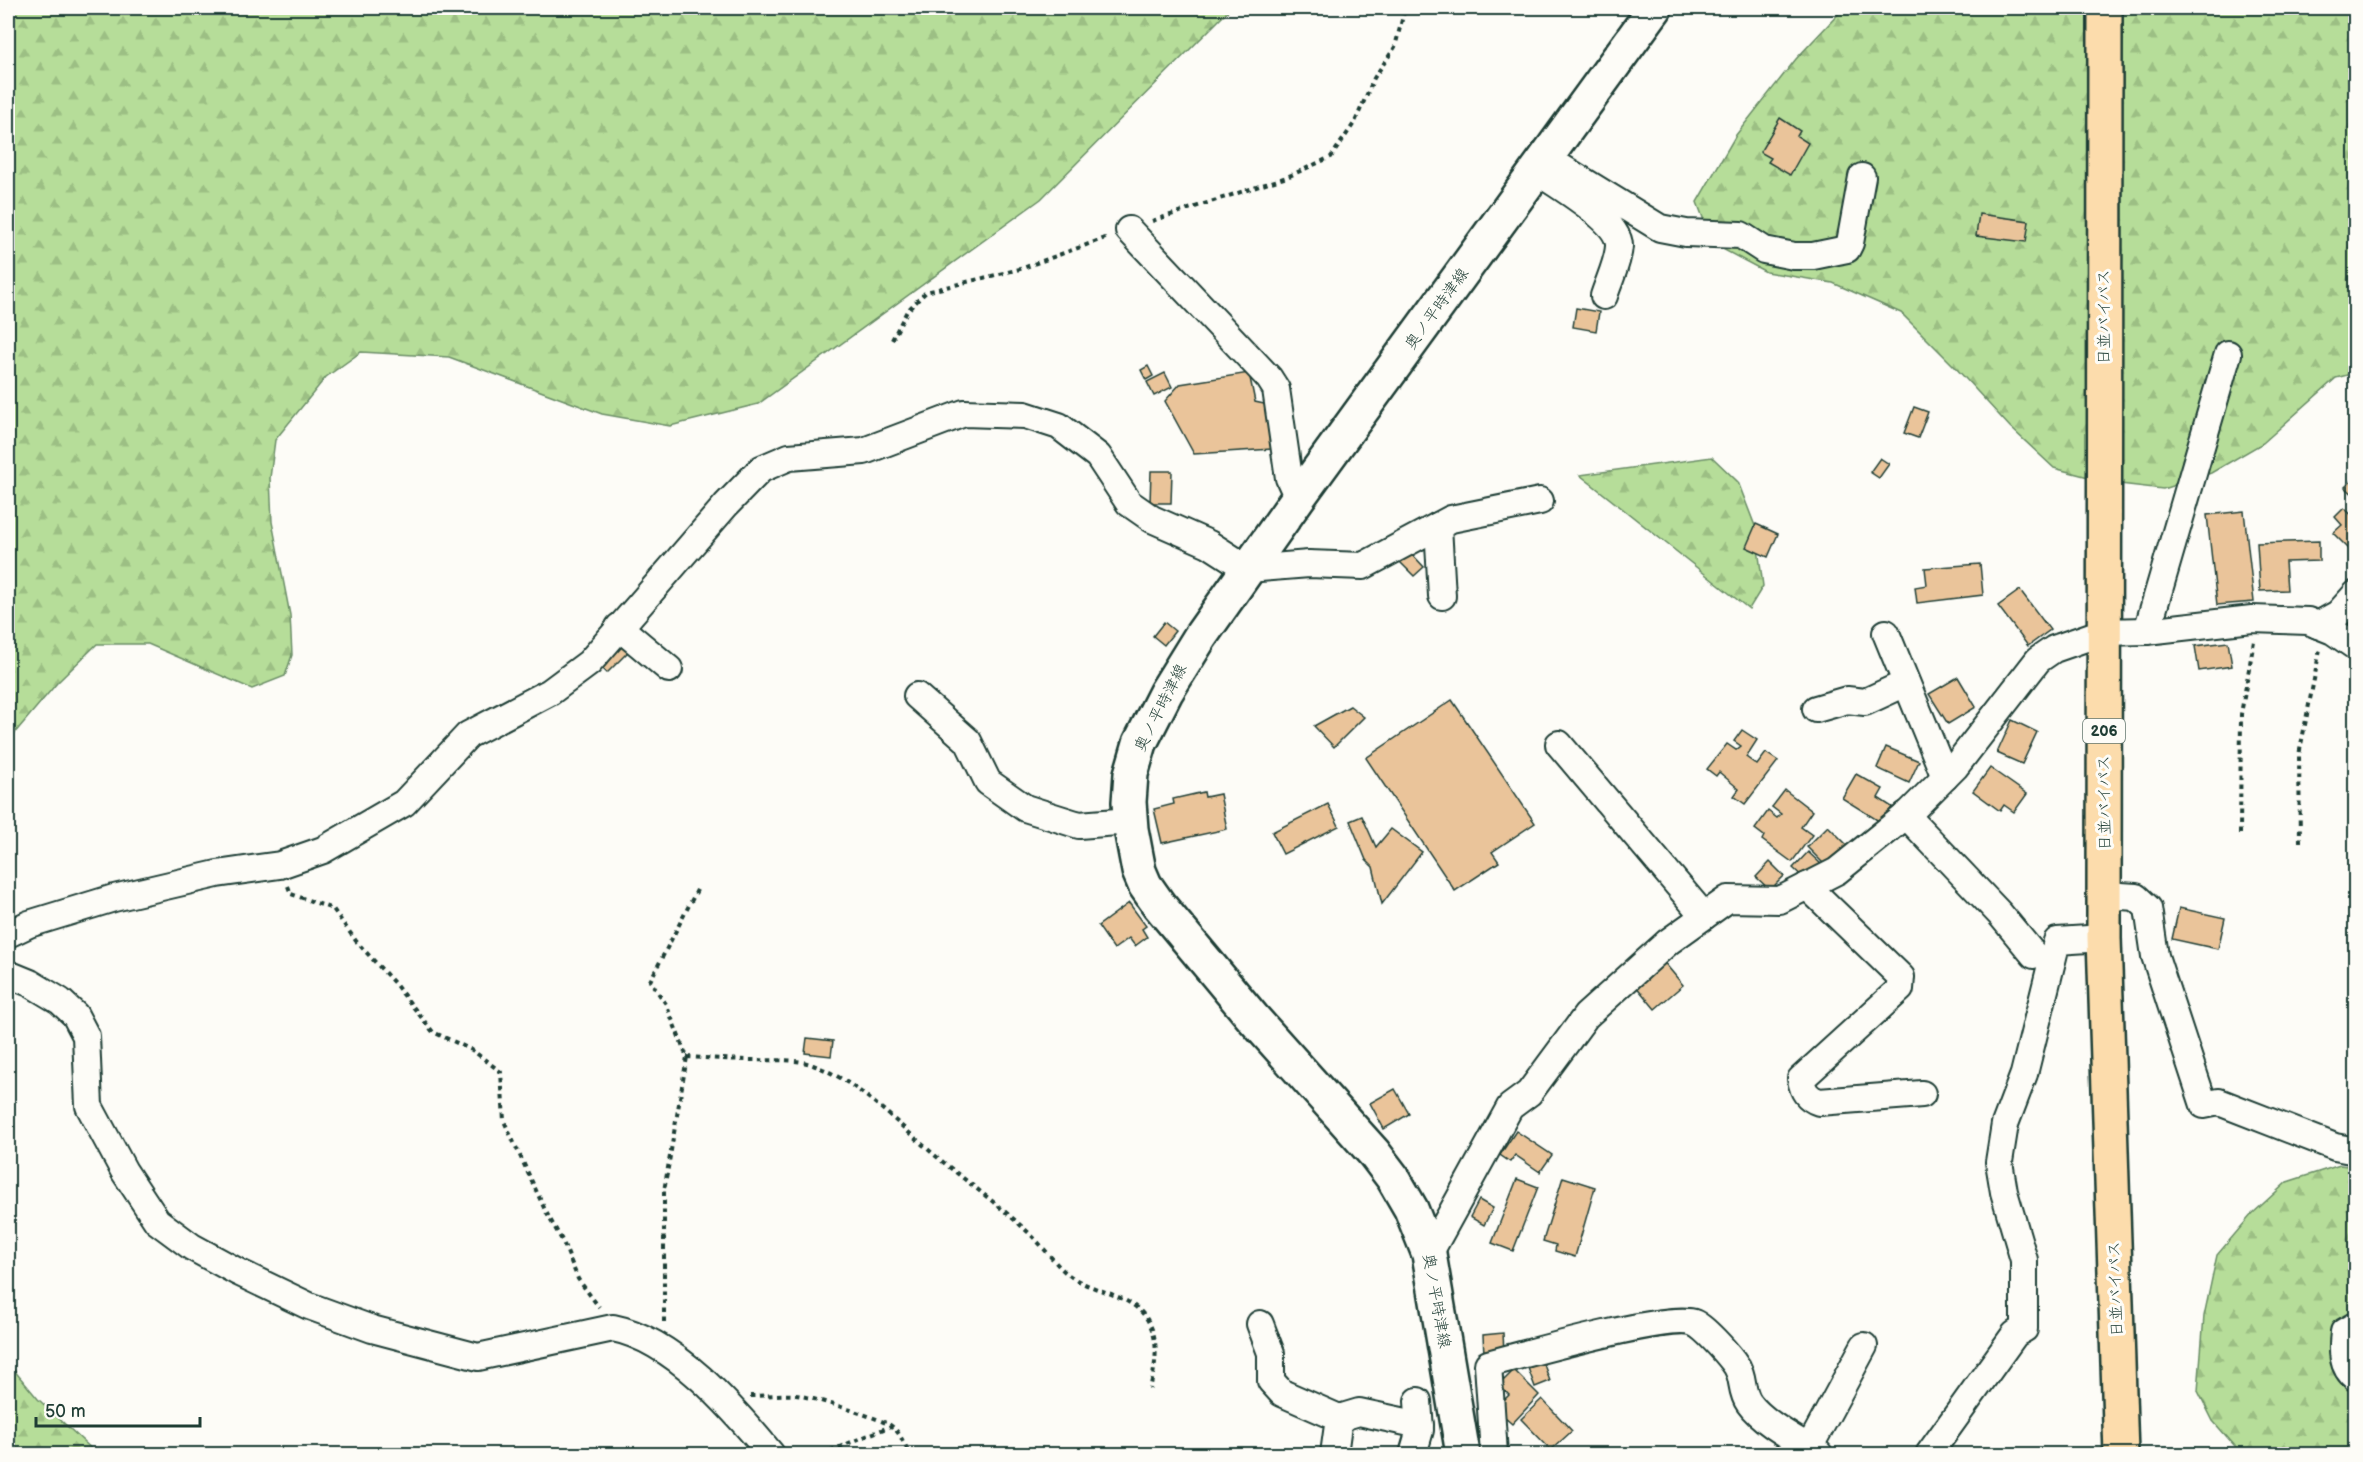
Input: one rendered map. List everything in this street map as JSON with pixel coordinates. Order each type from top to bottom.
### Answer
[{"type":"highway","name":"日並バイパス","points":[[2105,8],[2103,632],[2106,895],[2104,938],[2121,1455]]},
{"type":"main road","name":"奥ノ平時津線","points":[[1463,1455],[1429,1254],[1411,1209],[1393,1178],[1374,1153],[1253,1018],[1145,885],[1135,854],[1130,821],[1131,774],[1140,743],[1166,692],[1200,637],[1298,498],[1655,8]]},
{"type":"street","points":[[1542,164],[1660,228],[1686,233],[1741,235],[1764,250],[1794,256],[1831,254],[1847,249],[1851,243],[1862,177]]},
{"type":"street","points":[[1542,164],[1612,228],[1619,244],[1616,261],[1604,296]]},
{"type":"street","points":[[1129,230],[1269,378],[1276,389],[1289,478],[1298,498]]},
{"type":"street","points":[[2146,631],[2228,354]]},
{"type":"street","points":[[8,934],[29,924],[114,898],[217,874],[280,865],[323,850],[404,803],[468,735],[550,692],[589,663],[687,548],[761,470],[789,458],[864,451],[964,413],[1025,415],[1059,426],[1098,456],[1129,503],[1152,519],[1209,544],[1248,569],[1308,564],[1363,566],[1451,519],[1540,501]]},
{"type":"street","points":[[1438,526],[1442,596]]},
{"type":"street","points":[[2321,626],[2338,614],[2355,594]]},
{"type":"street","points":[[1429,1254],[1510,1107],[1529,1093],[1586,1016],[1668,942],[1728,899],[1780,900],[1837,871],[1906,815],[1945,777],[1983,733],[2038,660],[2060,647],[2103,632],[2146,631],[2258,619],[2308,621],[2355,646]]},
{"type":"street","points":[[619,627],[669,669]]},
{"type":"street","points":[[1886,633],[1945,777]]},
{"type":"street","points":[[1816,709],[1847,700],[1865,702],[1906,683]]},
{"type":"street","points":[[916,696],[968,741],[988,782],[1025,808],[1079,825],[1130,821]]},
{"type":"street","points":[[1559,744],[1704,916]]},
{"type":"street","points":[[1906,815],[2000,914],[2034,955]]},
{"type":"street","points":[[1807,886],[1901,977],[1903,982],[1900,989],[1801,1079],[1803,1089],[1811,1100],[1819,1102],[1922,1094]]},
{"type":"street","points":[[2106,895],[2136,897],[2148,908],[2155,956],[2204,1105],[2219,1102],[2335,1147],[2355,1151]]},
{"type":"street","points":[[1929,1455],[2015,1334],[2024,1329],[2024,1260],[2004,1192],[1999,1162],[2005,1124],[2024,1074],[2056,941],[2104,938]]},
{"type":"street","points":[[8,974],[30,983],[60,1001],[75,1015],[86,1036],[89,1106],[124,1172],[157,1221],[192,1247],[309,1306],[372,1329],[478,1357],[613,1328],[630,1331],[663,1347],[718,1395],[771,1455]]},
{"type":"street","points":[[1494,1455],[1488,1364],[1618,1332],[1682,1320],[1696,1324],[1733,1361],[1743,1375],[1742,1386],[1748,1402],[1763,1417],[1814,1451],[1864,1346]]},
{"type":"street","points":[[1260,1324],[1270,1353],[1271,1381],[1282,1393],[1339,1418],[1359,1412],[1419,1413],[1413,1455]]},
{"type":"street","points":[[2355,1325],[2344,1332],[2342,1348],[2343,1361],[2355,1378]]},
{"type":"street","points":[[1334,1455],[1339,1418]]},
{"type":"path","points":[[892,340],[906,311],[926,292],[1020,268],[1287,177],[1331,157],[1354,122],[1374,78],[1395,47],[1405,8]]},
{"type":"path","points":[[2240,834],[2241,714],[2258,619]]},
{"type":"path","points":[[2300,842],[2299,754],[2321,626]]},
{"type":"path","points":[[280,865],[291,894],[333,909],[356,941],[395,984],[433,1032],[472,1050],[501,1072],[504,1122],[546,1212],[563,1242],[578,1279],[613,1328]]},
{"type":"path","points":[[663,1347],[664,1191],[687,1056],[666,1004],[650,981],[698,888]]},
{"type":"path","points":[[687,1056],[785,1060],[812,1064],[833,1073],[879,1107],[1034,1238],[1066,1273],[1096,1290],[1115,1295],[1137,1307],[1145,1317],[1156,1341],[1156,1364],[1150,1389]]},
{"type":"path","points":[[718,1395],[798,1395],[878,1419],[891,1426],[902,1438],[911,1455]]},
{"type":"path","points":[[822,1455],[891,1426]]},
{"type":"green space","points":[[8,8],[1231,8],[1041,199],[758,404],[670,426],[602,414],[449,357],[361,352],[326,377],[275,440],[270,478],[272,522],[290,615],[292,655],[285,676],[252,689],[148,644],[97,644],[57,683],[8,741]]},
{"type":"green space","points":[[1844,8],[2355,8],[2355,373],[2336,378],[2263,443],[2211,473],[2163,489],[2111,483],[2054,468],[2010,427],[1901,313],[1833,283],[1766,272],[1713,244],[1697,202],[1736,135],[1796,59]]},
{"type":"green space","points":[[1712,457],[1738,482],[1755,526],[1763,586],[1749,609],[1580,475]]},
{"type":"green space","points":[[2340,1165],[2355,1167],[2355,1454],[2242,1454],[2213,1421],[2198,1391],[2204,1316],[2217,1255],[2252,1214],[2287,1182]]},
{"type":"green space","points":[[8,1363],[38,1399],[97,1454],[8,1454]]},
{"type":"building","points":[[1780,118],[1800,131],[1797,136],[1808,143],[1790,175],[1768,162],[1771,158],[1760,152]]},
{"type":"building","points":[[1979,214],[2029,221],[2026,242],[1976,236]]},
{"type":"building","points":[[1576,308],[1599,312],[1596,331],[1573,327]]},
{"type":"building","points":[[1148,366],[1153,376],[1146,380],[1141,370]]},
{"type":"building","points":[[1165,373],[1172,387],[1154,396],[1147,382]]},
{"type":"building","points":[[1249,373],[1255,402],[1269,405],[1272,449],[1194,454],[1165,401],[1180,384]]},
{"type":"building","points":[[1914,407],[1928,412],[1918,438],[1904,433]]},
{"type":"building","points":[[1880,458],[1889,464],[1879,478],[1870,472]]},
{"type":"building","points":[[1151,471],[1172,471],[1171,503],[1150,503]]},
{"type":"building","points":[[2356,477],[2356,497],[2345,487]]},
{"type":"building","points":[[2344,508],[2356,519],[2356,556],[2333,533],[2342,525],[2335,517]]},
{"type":"building","points":[[2244,511],[2254,602],[2217,605],[2207,515]]},
{"type":"building","points":[[1756,524],[1778,534],[1768,557],[1746,547]]},
{"type":"building","points":[[2319,541],[2319,561],[2285,562],[2287,590],[2260,591],[2257,543]]},
{"type":"building","points":[[1410,552],[1424,567],[1414,576],[1400,562]]},
{"type":"building","points":[[1980,564],[1983,595],[1917,603],[1915,587],[1927,585],[1925,568]]},
{"type":"building","points":[[2020,590],[2050,630],[2028,646],[1998,606]]},
{"type":"building","points":[[1164,622],[1175,631],[1164,645],[1153,636]]},
{"type":"building","points":[[619,642],[628,652],[607,673],[597,663]]},
{"type":"building","points":[[2228,642],[2232,666],[2199,671],[2195,646]]},
{"type":"building","points":[[1958,677],[1976,707],[1948,724],[1929,694]]},
{"type":"building","points":[[1452,700],[1535,823],[1492,852],[1499,862],[1455,891],[1366,758]]},
{"type":"building","points":[[1350,706],[1364,717],[1334,747],[1314,726]]},
{"type":"building","points":[[2012,720],[2037,732],[2022,764],[1997,753]]},
{"type":"building","points":[[1742,730],[1757,740],[1746,757],[1757,765],[1766,753],[1778,761],[1745,804],[1734,796],[1739,789],[1719,772],[1716,776],[1707,769],[1727,744],[1736,750],[1741,746],[1734,741]]},
{"type":"building","points":[[1886,747],[1919,761],[1909,783],[1877,768]]},
{"type":"building","points":[[1990,768],[2027,794],[2014,812],[2004,805],[2000,811],[1973,791]]},
{"type":"building","points":[[1856,774],[1883,789],[1878,798],[1892,807],[1882,823],[1842,798]]},
{"type":"building","points":[[1785,790],[1812,811],[1801,827],[1812,835],[1792,862],[1762,840],[1764,836],[1755,829],[1768,811],[1777,818],[1781,814],[1772,807]]},
{"type":"building","points":[[1204,792],[1205,797],[1220,794],[1227,829],[1162,843],[1154,809],[1174,804],[1173,799]]},
{"type":"building","points":[[1328,804],[1339,826],[1283,854],[1272,832]]},
{"type":"building","points":[[1362,816],[1376,847],[1391,829],[1422,852],[1382,904],[1373,867],[1366,860],[1350,821]]},
{"type":"building","points":[[1828,826],[1848,846],[1827,867],[1807,847]]},
{"type":"building","points":[[1808,852],[1821,864],[1806,880],[1793,868]]},
{"type":"building","points":[[1770,862],[1784,876],[1770,890],[1756,877]]},
{"type":"building","points":[[1129,903],[1146,926],[1142,929],[1147,937],[1135,946],[1129,938],[1114,949],[1098,926]]},
{"type":"building","points":[[2179,908],[2225,918],[2218,949],[2172,939]]},
{"type":"building","points":[[1663,961],[1683,985],[1655,1009],[1635,985]]},
{"type":"building","points":[[807,1038],[833,1041],[831,1056],[805,1053]]},
{"type":"building","points":[[1395,1089],[1409,1114],[1384,1129],[1370,1103]]},
{"type":"building","points":[[1516,1131],[1552,1155],[1540,1172],[1515,1155],[1510,1162],[1500,1155]]},
{"type":"building","points":[[1563,1177],[1595,1187],[1575,1257],[1555,1251],[1556,1245],[1543,1241]]},
{"type":"building","points":[[1517,1179],[1538,1187],[1513,1251],[1492,1243]]},
{"type":"building","points":[[1479,1200],[1493,1208],[1484,1225],[1470,1217]]},
{"type":"building","points":[[1503,1333],[1504,1353],[1484,1354],[1483,1335]]},
{"type":"building","points":[[1543,1362],[1550,1381],[1535,1387],[1528,1368]]},
{"type":"building","points":[[1514,1370],[1539,1395],[1512,1424],[1495,1409],[1509,1395],[1499,1385]]},
{"type":"building","points":[[1542,1399],[1572,1431],[1551,1450],[1521,1419]]}]
